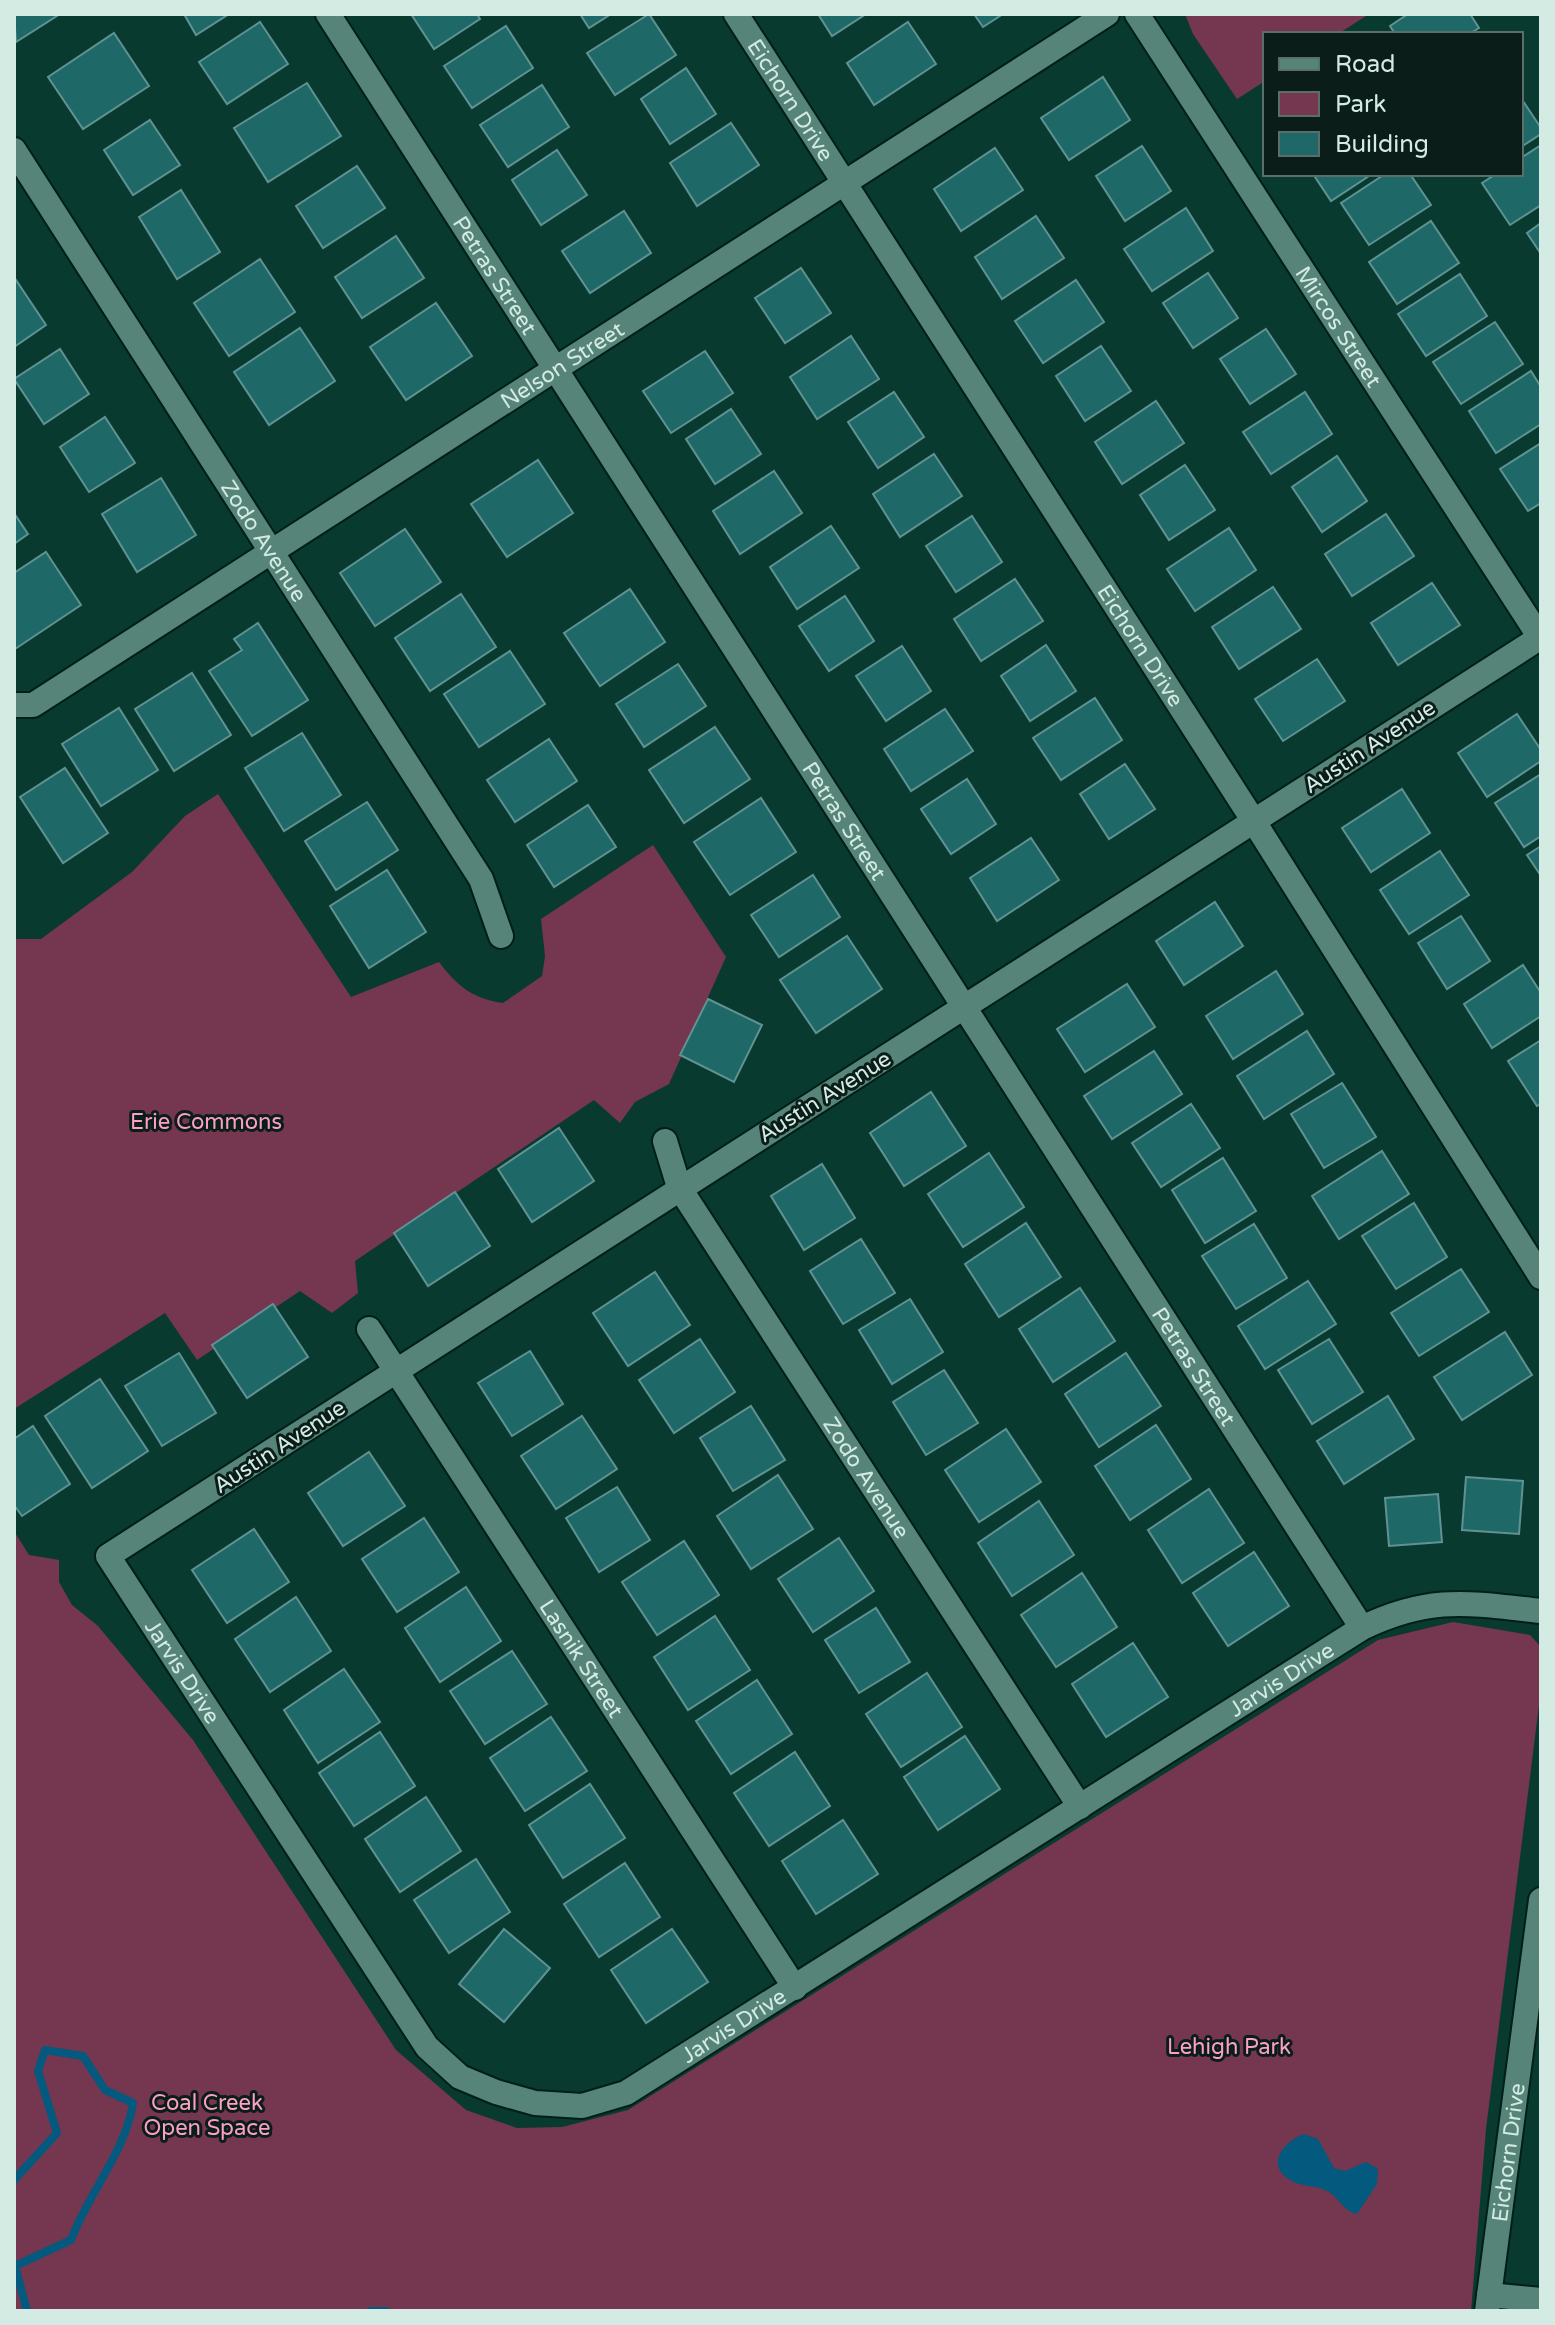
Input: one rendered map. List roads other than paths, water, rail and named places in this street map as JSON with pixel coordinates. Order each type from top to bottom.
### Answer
[{"type":"street","name":"Petras Street","points":[[328,14],[1362,1628]]},
{"type":"street","name":"Eichorn Drive","points":[[736,14],[1253,820],[1541,1277]]},
{"type":"street","name":"Nelson Street","points":[[14,705],[33,705],[1107,14]]},
{"type":"street","name":"Mircos Street","points":[[1137,14],[1541,638]]},
{"type":"street","name":"Zodo Avenue","points":[[14,150],[481,879],[501,936]]},
{"type":"street","name":"Austin Avenue","points":[[108,1556],[679,1187],[1541,638]]},
{"type":"street","name":"Zodo Avenue","points":[[665,1141],[679,1187],[1080,1807]]},
{"type":"street","name":"Lasnik Street","points":[[369,1329],[795,1988]]},
{"type":"street","name":"Jarvis Drive","points":[[108,1556],[427,2047],[460,2077],[496,2092],[535,2103],[582,2106],[626,2093],[1362,1628],[1400,1609],[1428,1605],[1470,1603],[1541,1611]]},
{"type":"street","name":"Eichorn Drive","points":[[1488,2303],[1538,1954],[1541,1900]]},
{"type":"street","points":[[1488,2303],[1541,2300]]},
{"type":"water","points":[[1304,2134],[1318,2139],[1334,2168],[1345,2171],[1366,2162],[1378,2169],[1377,2184],[1357,2214],[1327,2191],[1294,2182],[1282,2174],[1278,2160],[1280,2154],[1290,2142]]},
{"type":"waterway","points":[[14,2180],[57,2133],[38,2071],[45,2050],[83,2056],[105,2090],[133,2103],[123,2138],[71,2240],[15,2266],[27,2311]]},
{"type":"waterway","points":[[371,2311],[386,2311]]},
{"type":"park label","name":"Erie Commons","points":[[206,1121]]},
{"type":"park label","name":"Lehigh Park","points":[[1229,2046]]},
{"type":"park label","name":"Coal Creek Open Space","points":[[207,2114]]}]
